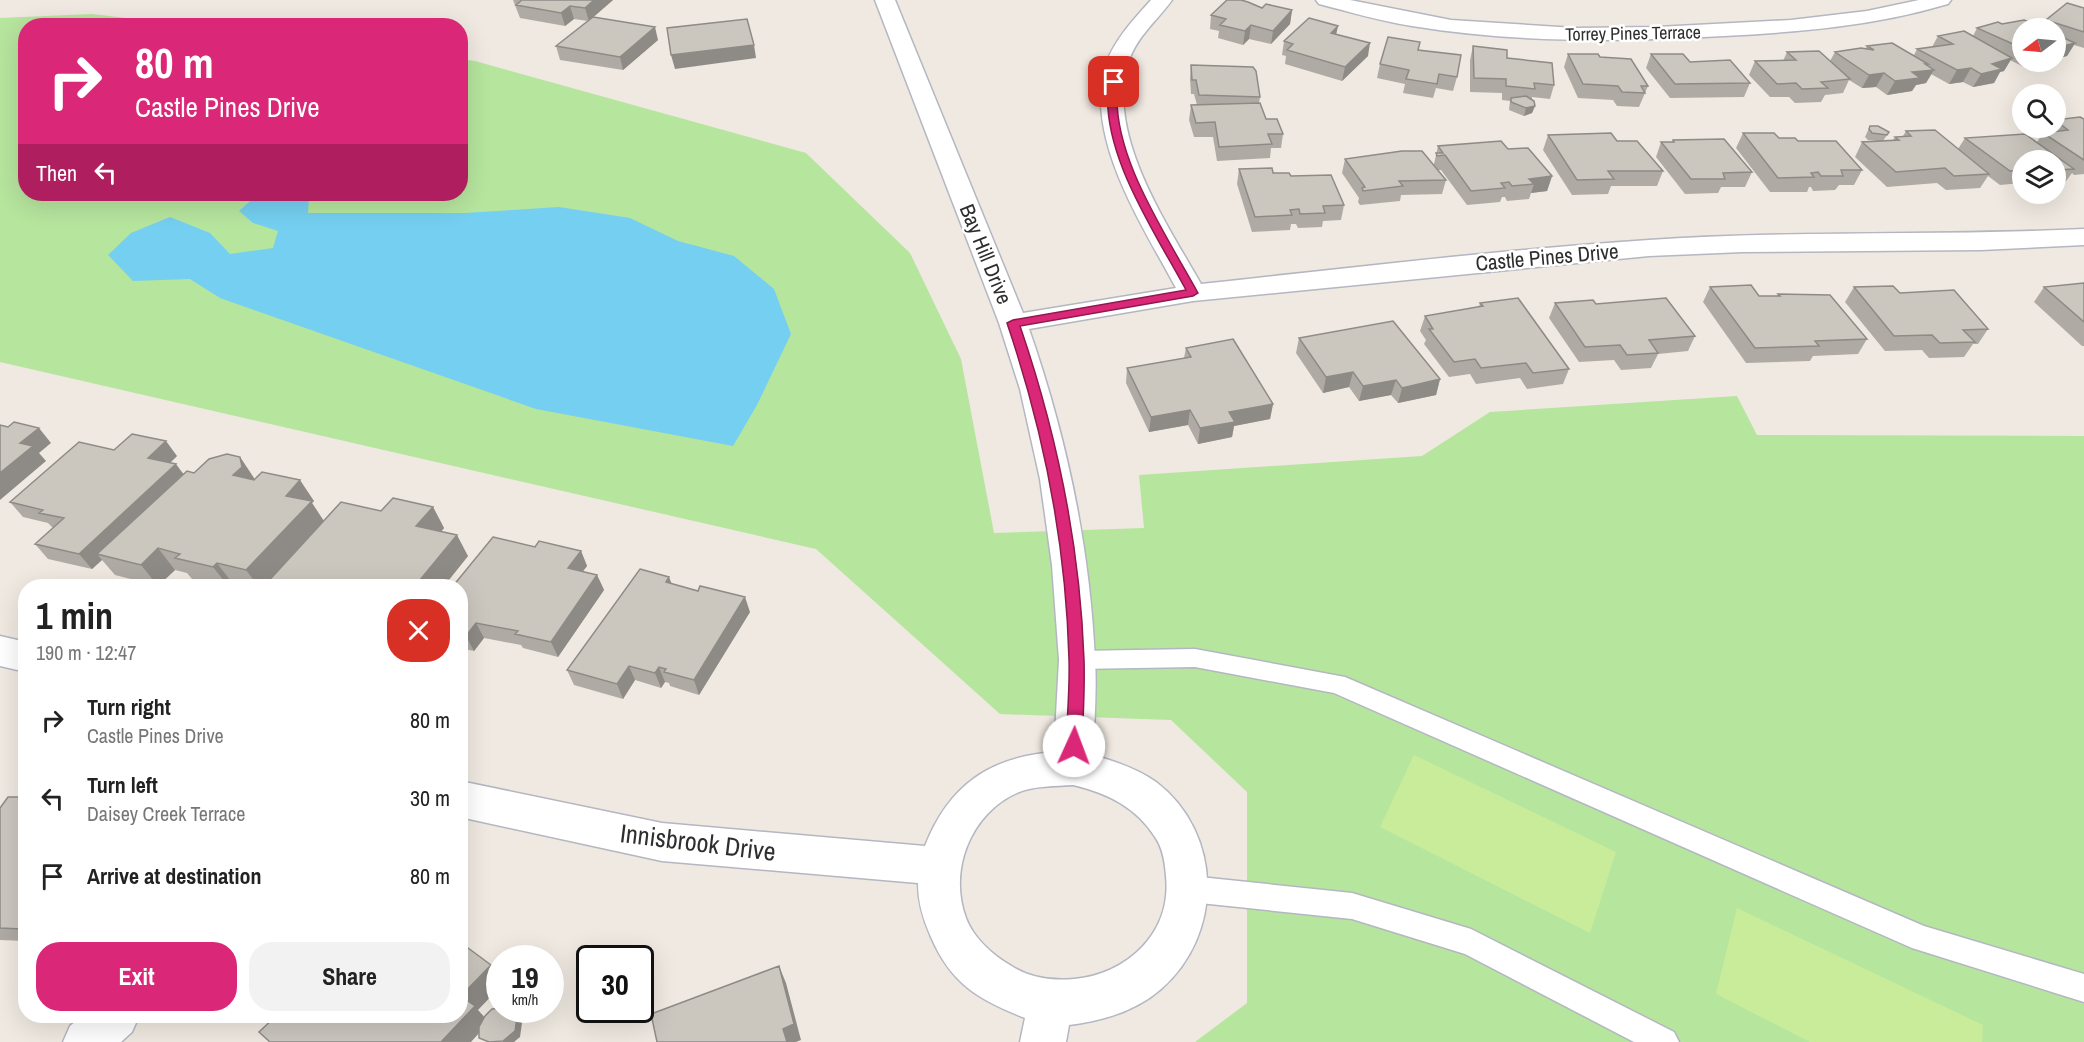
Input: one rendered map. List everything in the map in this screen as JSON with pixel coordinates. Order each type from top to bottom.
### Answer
[{"type":"street","name":"Bay Hill Drive","points":[[885,0],[1013,323],[1035,389],[1056,479],[1069,565],[1077,660],[1073,768]]},
{"type":"street","points":[[1162,0],[1134,36],[1117,64],[1111,100],[1119,140],[1133,182],[1193,293]]},
{"type":"street","name":"Torrey Pines Terrace","points":[[1326,0],[1409,20],[1498,31],[1576,35],[1808,26],[1856,21],[1941,0]]},
{"type":"street","name":"Castle Pines Drive","points":[[1013,323],[1193,293],[1426,268],[1649,248],[1755,243],[1981,242],[2084,237]]},
{"type":"street","points":[[0,651],[18,655]]},
{"type":"street","points":[[1073,768],[1109,776],[1133,789],[1167,820],[1183,852],[1190,889],[1182,926],[1162,959],[1132,985],[1093,1000],[1047,1022],[1011,992],[976,969],[951,938],[938,903],[939,866],[950,831],[972,802],[1002,782],[1036,770],[1073,768]]},
{"type":"street","name":"Innisbrook Drive","points":[[468,801],[662,842],[939,866]]},
{"type":"street","points":[[86,1042],[108,1023]]},
{"type":"lane","points":[[1077,660],[1196,658],[1338,684],[1922,939],[2084,988]]},
{"type":"lane","points":[[1190,889],[1352,906],[1471,942],[1664,1042]]},
{"type":"green space","points":[[92,14],[126,18],[18,18],[18,201],[468,201],[468,60],[806,153],[910,253],[961,359],[994,533],[1144,528],[1139,475],[1422,456],[1490,412],[1737,396],[1757,435],[2084,436],[2084,1042],[1195,1042],[1247,1003],[1247,792],[1171,720],[1000,714],[816,549],[0,362],[0,18]]},
{"type":"green space","points":[[1414,755],[1616,852],[1590,933],[1380,827]]},
{"type":"green space","points":[[1737,908],[1983,1025],[1982,1042],[1810,1042],[1716,994]]},
{"type":"water","points":[[250,201],[309,201],[308,213],[465,213],[559,207],[630,218],[678,241],[734,256],[774,289],[791,334],[757,405],[733,446],[536,409],[220,298],[190,279],[133,281],[108,255],[131,233],[170,217],[210,233],[230,254],[273,248],[278,231],[253,223],[239,211]]},
{"type":"building","points":[[522,0],[594,0],[585,8],[570,6],[561,13],[516,5]]},
{"type":"building","points":[[1227,0],[1241,0],[1262,8],[1266,4],[1292,10],[1273,31],[1251,25],[1245,31],[1220,25],[1226,19],[1211,15]]},
{"type":"building","points":[[2067,3],[2084,8],[2084,32],[2066,26],[2066,18],[2048,18]]},
{"type":"building","points":[[593,17],[655,27],[620,57],[556,46]]},
{"type":"building","points":[[1309,18],[1338,26],[1331,33],[1370,43],[1345,67],[1287,50],[1293,44],[1284,41]]},
{"type":"building","points":[[747,19],[754,45],[671,55],[667,28]]},
{"type":"building","points":[[1998,22],[2002,24],[2012,22],[2012,44],[1977,28]]},
{"type":"building","points":[[1964,31],[2012,58],[1992,64],[2002,69],[1981,74],[1971,68],[1957,70],[1917,49],[1953,44],[1938,36]]},
{"type":"building","points":[[1388,37],[1420,42],[1418,50],[1461,55],[1457,77],[1439,74],[1437,84],[1406,79],[1409,70],[1380,64]]},
{"type":"building","points":[[2066,39],[2075,43],[2066,45]]},
{"type":"building","points":[[1892,43],[1928,64],[1925,64],[1934,70],[1912,72],[1920,78],[1895,81],[1884,73],[1869,75],[1835,52],[1861,48],[1874,50],[1867,46]]},
{"type":"building","points":[[1473,46],[1507,50],[1507,58],[1552,63],[1554,85],[1534,83],[1535,89],[1506,86],[1506,79],[1474,78]]},
{"type":"building","points":[[1819,51],[1850,79],[1821,82],[1828,88],[1802,89],[1796,83],[1777,84],[1755,61],[1796,60],[1787,52]]},
{"type":"building","points":[[1568,54],[1598,54],[1600,57],[1631,59],[1648,86],[1641,86],[1645,93],[1622,92],[1618,86],[1583,84]]},
{"type":"building","points":[[1651,54],[1683,54],[1690,62],[1730,60],[1750,83],[1675,84]]},
{"type":"building","points":[[1191,65],[1253,67],[1256,71],[1260,97],[1199,95],[1196,80],[1192,80]]},
{"type":"building","points":[[1526,96],[1534,101],[1535,106],[1526,108],[1511,102],[1511,98]]},
{"type":"building","points":[[1260,103],[1266,119],[1277,119],[1283,134],[1268,134],[1272,144],[1219,147],[1215,122],[1196,123],[1191,105]]},
{"type":"building","points":[[2080,117],[2084,119],[2084,160],[2051,138],[2066,138],[2066,130],[2068,130],[2066,119]]},
{"type":"building","points":[[1870,126],[1878,126],[1889,132],[1887,135],[1872,133]]},
{"type":"building","points":[[1935,130],[1989,174],[1954,176],[1945,168],[1896,172],[1862,142],[1899,140],[1895,137],[1911,136],[1906,131]]},
{"type":"building","points":[[1611,133],[1617,141],[1637,141],[1663,171],[1608,171],[1614,179],[1577,180],[1548,135]]},
{"type":"building","points":[[1743,133],[1774,133],[1779,138],[1795,138],[1798,141],[1836,141],[1862,170],[1841,170],[1843,176],[1821,176],[1818,172],[1811,173],[1814,177],[1778,178]]},
{"type":"building","points":[[2012,135],[2012,138],[2031,138],[2047,150],[2012,150],[2012,171],[2010,171],[1965,138]]},
{"type":"building","points":[[1724,139],[1752,172],[1723,173],[1725,179],[1691,179],[1661,142],[1674,142],[1673,140]]},
{"type":"building","points":[[1501,141],[1508,149],[1528,148],[1552,176],[1529,179],[1534,184],[1512,186],[1509,182],[1501,183],[1505,188],[1471,191],[1445,155],[1437,156],[1436,153],[1443,153],[1438,146]]},
{"type":"building","points":[[1402,151],[1422,151],[1446,180],[1399,181],[1403,186],[1363,191],[1362,188],[1365,187],[1345,159]]},
{"type":"building","points":[[2066,163],[2074,169],[2066,169]]},
{"type":"building","points":[[1272,168],[1273,173],[1289,173],[1291,176],[1331,175],[1344,205],[1323,206],[1325,213],[1300,214],[1299,209],[1290,210],[1292,215],[1255,217],[1239,169]]},
{"type":"building","points":[[2084,283],[2084,322],[2044,287]]},
{"type":"building","points":[[1751,285],[1759,296],[1830,295],[1867,339],[1815,341],[1819,346],[1755,348],[1710,287]]},
{"type":"building","points":[[1893,286],[1900,293],[1954,290],[1988,329],[1963,330],[1975,342],[1940,343],[1932,335],[1894,336],[1854,287]]},
{"type":"building","points":[[1518,298],[1569,369],[1533,373],[1526,363],[1481,368],[1475,359],[1454,362],[1429,329],[1433,329],[1425,316],[1483,306],[1480,303]]},
{"type":"building","points":[[1666,298],[1695,336],[1649,340],[1658,353],[1627,355],[1620,345],[1585,347],[1555,303],[1593,300],[1596,304]]},
{"type":"building","points":[[1393,321],[1440,379],[1402,388],[1396,380],[1363,386],[1353,372],[1326,377],[1299,338]]},
{"type":"building","points":[[1233,339],[1273,404],[1229,412],[1235,422],[1200,428],[1190,410],[1151,417],[1127,368],[1191,357],[1186,348]]},
{"type":"building","points":[[14,422],[39,428],[20,443],[33,446],[0,473],[0,425],[8,427]]},
{"type":"building","points":[[132,434],[166,441],[148,458],[176,464],[79,554],[35,544],[64,518],[39,513],[43,510],[10,502],[79,442],[114,450]]},
{"type":"building","points":[[227,454],[240,457],[242,467],[233,475],[254,480],[262,472],[300,480],[286,496],[312,501],[246,570],[217,563],[213,567],[175,558],[180,554],[158,548],[141,565],[97,554],[187,471],[194,473],[209,459]]},
{"type":"building","points":[[393,498],[433,507],[416,526],[457,535],[421,579],[270,579],[341,502],[381,511]]},
{"type":"building","points":[[493,537],[535,547],[539,541],[581,551],[568,568],[597,575],[551,642],[515,634],[518,631],[476,623],[468,633],[468,579],[459,579]]},
{"type":"building","points":[[640,569],[669,577],[666,582],[698,591],[700,586],[745,597],[694,680],[664,672],[666,669],[659,667],[655,673],[629,666],[617,684],[567,670]]},
{"type":"building","points":[[8,797],[18,797],[18,929],[0,928],[0,808]]},
{"type":"building","points":[[468,948],[486,961],[486,970],[468,989]]},
{"type":"building","points":[[779,966],[794,1024],[783,1029],[787,1042],[657,1042],[653,1023],[654,1013]]},
{"type":"building","points":[[468,1001],[475,1006],[468,1013]]},
{"type":"building","points":[[485,1016],[486,1023],[516,1023],[515,1031],[503,1041],[489,1042],[479,1038],[479,1027]]},
{"type":"building","points":[[269,1023],[459,1023],[441,1042],[270,1042],[259,1032]]},
{"type":"route","points":[[1074,746],[1077,660],[1069,565],[1056,479],[1035,389],[1013,323],[1193,293],[1133,182],[1119,140],[1111,100],[1114,82]]}]
